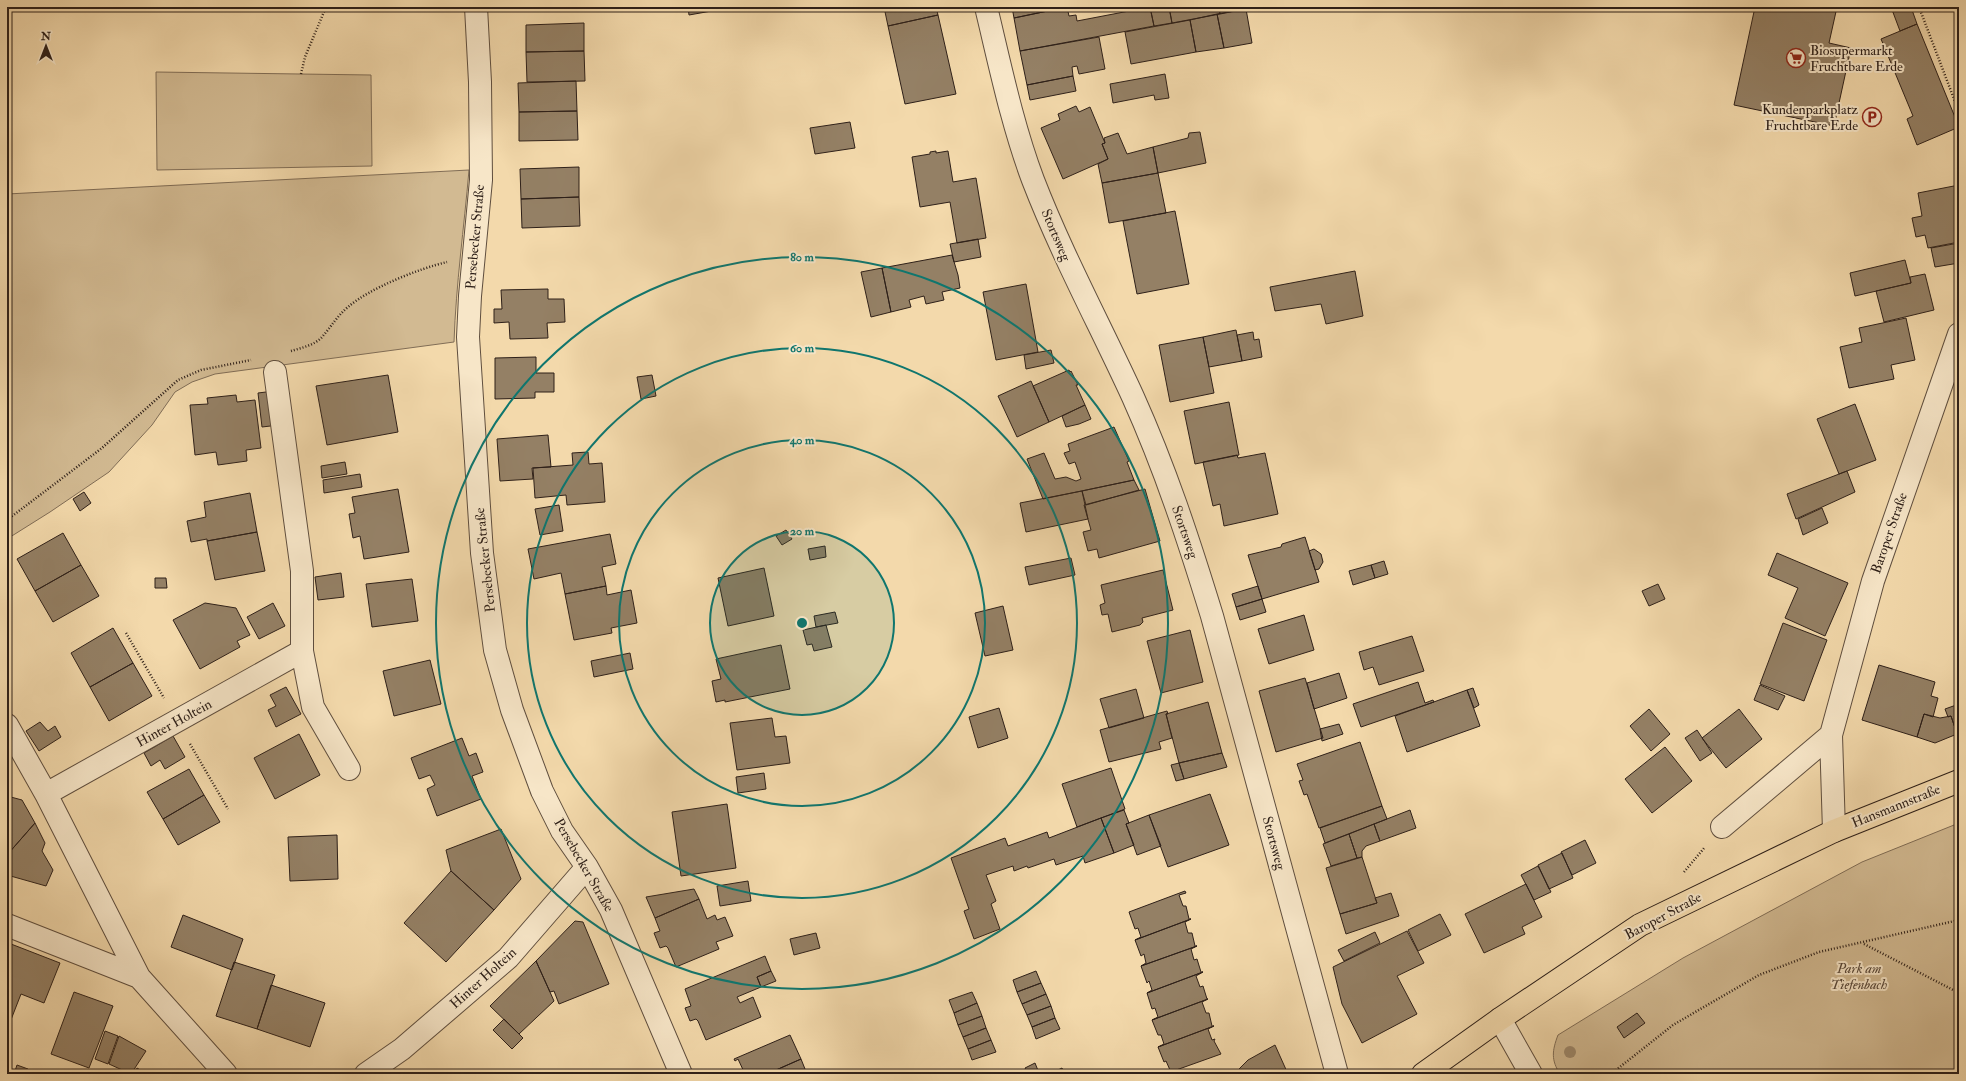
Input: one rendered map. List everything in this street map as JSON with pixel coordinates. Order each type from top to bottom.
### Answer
[{"type":"main road","name":"Hansmannstraße","points":[[1834,831],[1959,781]]},
{"type":"main road","name":"Baroper Straße","points":[[1424,1074],[1500,1019],[1640,925],[1834,831]]},
{"type":"street","name":"Persebecker Straße","points":[[476,7],[480,82],[481,180],[468,337],[482,553],[495,650],[512,710],[542,791],[562,831],[587,867],[611,910],[681,1074]]},
{"type":"street","name":"Stortsweg","points":[[986,7],[1009,105],[1034,181],[1063,254],[1133,397],[1163,470],[1189,541],[1212,616],[1337,1074]]},
{"type":"street","name":"Baroper Straße","points":[[1834,831],[1831,735],[1873,581],[1959,334]]},
{"type":"street","points":[[275,372],[302,571],[302,651],[313,707],[349,769]]},
{"type":"street","name":"Hinter Holtein","points":[[46,794],[302,651]]},
{"type":"street","points":[[7,725],[46,794],[139,977],[226,1074]]},
{"type":"street","points":[[1722,827],[1831,735]]},
{"type":"street","name":"Hinter Holtein","points":[[366,1074],[402,1049],[508,958],[587,867]]},
{"type":"street","points":[[7,925],[139,977]]},
{"type":"street","points":[[1500,1019],[1531,1074]]},
{"type":"path","points":[[301,74],[305,57],[326,7]]},
{"type":"path","points":[[1919,7],[1959,112]]},
{"type":"path","points":[[286,352],[307,346],[321,338],[331,323],[348,306],[366,295],[439,264],[474,255]]},
{"type":"path","points":[[7,520],[102,448],[178,380],[201,370],[253,360]]},
{"type":"path","points":[[1611,1074],[1673,1025],[1759,975],[1819,952],[1959,920]]},
{"type":"path","points":[[1863,943],[1959,993]]},
{"type":"green space","points":[[156,72],[371,75],[372,166],[157,170]]},
{"type":"green space","points":[[469,170],[458,277],[454,342],[215,374],[192,382],[175,392],[152,425],[109,472],[7,539],[7,194]]},
{"type":"green space","name":"Park am Tiefenbach","points":[[1959,823],[1959,1074],[1560,1074],[1555,1064],[1553,1055],[1558,1035],[1683,958],[1862,862]]},
{"type":"building","points":[[688,7],[734,7],[689,15]]},
{"type":"building","points":[[884,7],[936,7],[938,15],[888,26]]},
{"type":"building","points":[[1012,7],[1067,7],[1014,18]]},
{"type":"building","points":[[1067,7],[1069,16],[1076,15],[1077,21],[1150,7],[1154,26],[1020,51],[1014,18]]},
{"type":"building","points":[[1150,7],[1169,7],[1172,23],[1154,26]]},
{"type":"building","points":[[1169,7],[1219,7],[1220,14],[1172,23]]},
{"type":"building","points":[[1219,7],[1256,7],[1220,14]]},
{"type":"building","name":"Biosupermarkt Fruchtbare Erde","points":[[1755,7],[1837,7],[1829,43],[1851,48],[1834,126],[1734,105]]},
{"type":"building","points":[[1891,7],[1911,7],[1917,24],[1900,31]]},
{"type":"building","points":[[1246,9],[1252,43],[1224,48],[1217,14]]},
{"type":"building","points":[[1217,14],[1224,48],[1196,52],[1190,20]]},
{"type":"building","points":[[938,15],[956,94],[905,104],[888,26]]},
{"type":"building","points":[[1190,20],[1196,52],[1131,64],[1125,32]]},
{"type":"building","points":[[584,23],[584,51],[526,52],[526,25]]},
{"type":"building","points":[[1917,24],[1959,127],[1917,145],[1907,119],[1913,116],[1881,39]]},
{"type":"building","points":[[1099,37],[1105,69],[1079,74],[1077,66],[1072,67],[1073,76],[1027,85],[1020,51]]},
{"type":"building","points":[[584,51],[585,81],[527,82],[526,52]]},
{"type":"building","points":[[1165,74],[1169,98],[1155,100],[1154,95],[1113,103],[1110,84]]},
{"type":"building","points":[[1073,76],[1076,91],[1030,100],[1027,85]]},
{"type":"building","points":[[576,81],[577,111],[519,112],[518,83]]},
{"type":"building","points":[[1076,106],[1079,112],[1090,107],[1105,143],[1102,144],[1108,159],[1063,179],[1041,128],[1060,120],[1058,114]]},
{"type":"building","points":[[577,111],[578,140],[519,141],[519,112]]},
{"type":"building","points":[[850,122],[855,148],[815,154],[810,128]]},
{"type":"building","points":[[1200,132],[1206,163],[1158,173],[1153,147],[1188,138],[1189,133]]},
{"type":"building","points":[[1118,133],[1127,154],[1153,147],[1158,173],[1102,183],[1098,164],[1108,159],[1102,144],[1105,143],[1104,138]]},
{"type":"building","points":[[936,151],[936,153],[948,151],[953,182],[976,178],[986,238],[957,243],[950,202],[920,207],[912,157],[930,154],[930,152]]},
{"type":"building","points":[[579,167],[579,197],[521,199],[520,169]]},
{"type":"building","points":[[1158,173],[1166,213],[1109,223],[1102,183]]},
{"type":"building","points":[[1959,185],[1959,242],[1928,248],[1925,235],[1916,237],[1912,218],[1922,216],[1918,193]]},
{"type":"building","points":[[579,197],[580,226],[522,228],[521,199]]},
{"type":"building","points":[[1175,211],[1189,284],[1137,294],[1123,221]]},
{"type":"building","points":[[978,239],[981,257],[954,262],[950,244]]},
{"type":"building","points":[[1959,243],[1959,263],[1935,267],[1931,248]]},
{"type":"building","points":[[952,255],[960,288],[942,292],[944,300],[926,304],[924,296],[909,300],[911,307],[891,312],[882,268]]},
{"type":"building","points":[[1905,260],[1911,283],[1855,296],[1850,273]]},
{"type":"building","points":[[882,268],[891,312],[871,317],[861,272]]},
{"type":"building","points":[[1355,271],[1363,316],[1326,324],[1321,304],[1275,311],[1270,287]]},
{"type":"building","points":[[1925,274],[1934,310],[1884,322],[1876,291],[1911,283],[1910,277]]},
{"type":"building","points":[[1026,284],[1038,352],[996,360],[983,292]]},
{"type":"building","points":[[548,289],[548,299],[564,299],[565,322],[547,323],[548,338],[510,339],[509,322],[494,323],[494,309],[502,309],[501,290]]},
{"type":"building","points":[[1906,318],[1915,360],[1891,365],[1894,379],[1849,388],[1840,347],[1862,342],[1859,328]]},
{"type":"building","points":[[1236,330],[1242,361],[1209,367],[1203,337]]},
{"type":"building","points":[[1253,332],[1254,340],[1259,339],[1262,357],[1242,361],[1237,335]]},
{"type":"building","points":[[1203,337],[1214,393],[1170,402],[1159,345]]},
{"type":"building","points":[[1051,350],[1054,363],[1026,369],[1024,355]]},
{"type":"building","points":[[536,357],[536,373],[554,373],[554,392],[535,392],[535,398],[495,399],[495,358]]},
{"type":"building","points":[[1069,370],[1070,372],[1071,371],[1078,385],[1076,385],[1085,405],[1049,422],[1033,386]]},
{"type":"building","points":[[388,375],[398,432],[327,445],[316,386]]},
{"type":"building","points":[[652,375],[656,396],[641,399],[637,377]]},
{"type":"building","points":[[1031,381],[1049,422],[1017,437],[998,396]]},
{"type":"building","points":[[274,391],[279,425],[262,427],[258,393]]},
{"type":"building","points":[[236,395],[237,402],[255,400],[261,448],[246,450],[247,461],[218,465],[216,452],[195,455],[190,405],[208,404],[207,398]]},
{"type":"building","points":[[1229,402],[1239,455],[1195,464],[1184,411]]},
{"type":"building","points":[[1855,404],[1876,460],[1839,474],[1817,419]]},
{"type":"building","points":[[1085,405],[1091,419],[1066,427],[1062,416]]},
{"type":"building","points":[[1114,427],[1129,461],[1127,462],[1134,480],[1043,499],[1027,459],[1044,453],[1055,479],[1066,477],[1076,481],[1081,479],[1075,462],[1069,464],[1064,453],[1070,451],[1068,444]]},
{"type":"building","points":[[548,435],[551,467],[532,468],[533,479],[500,481],[497,439]]},
{"type":"building","points":[[588,452],[589,464],[602,463],[605,502],[567,505],[566,495],[535,498],[533,468],[573,465],[572,453]]},
{"type":"building","points":[[1265,453],[1278,514],[1224,526],[1220,504],[1213,506],[1203,462],[1237,455],[1238,458]]},
{"type":"building","points":[[345,462],[347,474],[322,478],[321,466]]},
{"type":"building","points":[[1847,471],[1855,492],[1796,519],[1787,494]]},
{"type":"building","points":[[360,474],[362,487],[324,493],[323,480]]},
{"type":"building","points":[[1134,480],[1139,490],[1086,505],[1082,491]]},
{"type":"building","points":[[398,489],[409,552],[364,559],[360,536],[353,538],[349,514],[355,513],[352,497]]},
{"type":"building","points":[[1145,489],[1160,541],[1099,558],[1097,549],[1088,551],[1083,532],[1091,530],[1084,505]]},
{"type":"building","points":[[1082,491],[1088,519],[1026,532],[1020,503]]},
{"type":"building","points":[[84,492],[91,503],[80,511],[73,499]]},
{"type":"building","points":[[250,493],[257,532],[207,541],[207,539],[191,542],[187,521],[206,517],[204,502]]},
{"type":"building","points":[[559,505],[563,531],[540,535],[535,509]]},
{"type":"building","points":[[1822,508],[1828,523],[1803,535],[1798,519]]},
{"type":"building","points":[[786,530],[792,539],[782,545],[776,536]]},
{"type":"building","points":[[257,532],[265,571],[215,580],[207,541]]},
{"type":"building","points":[[63,533],[81,565],[35,591],[17,559]]},
{"type":"building","points":[[610,534],[616,564],[602,567],[606,586],[565,594],[561,573],[534,579],[528,549]]},
{"type":"building","points":[[1305,537],[1319,582],[1262,599],[1248,555],[1281,547],[1282,544]]},
{"type":"building","points":[[825,546],[826,557],[810,560],[808,549]]},
{"type":"building","points":[[1314,549],[1321,554],[1323,562],[1319,569],[1315,570],[1309,551]]},
{"type":"building","points":[[1777,553],[1848,583],[1825,636],[1785,618],[1798,588],[1768,575]]},
{"type":"building","points":[[1071,558],[1075,575],[1029,585],[1025,567]]},
{"type":"building","points":[[1384,561],[1388,574],[1375,578],[1371,565]]},
{"type":"building","points":[[81,565],[99,596],[53,622],[35,591]]},
{"type":"building","points":[[1371,565],[1375,578],[1353,585],[1349,571]]},
{"type":"building","points":[[764,568],[774,616],[728,626],[718,578]]},
{"type":"building","points":[[1163,570],[1173,610],[1142,618],[1143,622],[1140,625],[1112,632],[1108,614],[1102,615],[1100,605],[1105,603],[1101,585]]},
{"type":"building","points":[[341,573],[344,597],[318,600],[315,577]]},
{"type":"building","points":[[155,578],[166,578],[167,588],[155,588]]},
{"type":"building","points":[[412,579],[418,621],[372,627],[366,584]]},
{"type":"building","points":[[1658,584],[1665,599],[1649,606],[1642,591]]},
{"type":"building","points":[[606,586],[607,595],[631,590],[637,623],[611,628],[612,633],[574,640],[565,594]]},
{"type":"building","points":[[1258,586],[1262,599],[1236,607],[1232,594]]},
{"type":"building","points":[[1262,599],[1266,612],[1240,620],[1236,607]]},
{"type":"building","points":[[205,603],[236,608],[250,635],[237,641],[240,647],[200,669],[173,620]]},
{"type":"building","points":[[273,603],[285,626],[259,639],[247,617]]},
{"type":"building","points":[[1003,606],[1013,650],[985,656],[975,613]]},
{"type":"building","points":[[835,612],[838,623],[816,627],[814,616]]},
{"type":"building","points":[[1304,615],[1314,650],[1269,664],[1258,629]]},
{"type":"building","points":[[1783,623],[1827,640],[1804,701],[1760,684]]},
{"type":"building","points":[[826,625],[832,647],[814,651],[812,644],[807,645],[803,630]]},
{"type":"building","points":[[113,628],[133,663],[90,687],[71,653]]},
{"type":"building","points":[[1190,630],[1203,682],[1161,693],[1147,641]]},
{"type":"building","points":[[1412,636],[1424,671],[1379,685],[1373,667],[1364,670],[1359,652]]},
{"type":"building","points":[[781,645],[790,689],[725,702],[725,700],[716,702],[712,681],[721,679],[716,659]]},
{"type":"building","points":[[630,653],[633,669],[594,677],[591,661]]},
{"type":"building","points":[[430,660],[441,704],[394,716],[383,671]]},
{"type":"building","points":[[133,663],[152,696],[109,721],[90,687]]},
{"type":"building","points":[[1879,665],[1935,682],[1931,696],[1938,698],[1933,717],[1924,714],[1917,737],[1862,720]]},
{"type":"building","points":[[1339,673],[1347,698],[1314,709],[1307,683]]},
{"type":"building","points":[[1305,678],[1323,738],[1276,752],[1259,691]]},
{"type":"building","points":[[1418,682],[1425,703],[1433,700],[1434,702],[1361,727],[1353,704]]},
{"type":"building","points":[[1760,685],[1785,696],[1778,710],[1754,700]]},
{"type":"building","points":[[286,687],[301,714],[276,727],[268,710],[276,706],[270,695]]},
{"type":"building","points":[[1473,688],[1479,705],[1474,708],[1467,690]]},
{"type":"building","points":[[1136,689],[1144,718],[1109,728],[1100,699]]},
{"type":"building","points":[[1467,690],[1480,726],[1407,752],[1395,716]]},
{"type":"building","points":[[1208,702],[1222,753],[1179,763],[1166,714]]},
{"type":"building","points":[[1959,704],[1959,734],[1957,734],[1951,716],[1948,717],[1945,709]]},
{"type":"building","points":[[999,708],[1008,738],[978,748],[969,717]]},
{"type":"building","points":[[1649,709],[1670,734],[1651,751],[1630,726]]},
{"type":"building","points":[[1739,709],[1762,739],[1726,768],[1702,738]]},
{"type":"building","points":[[1167,711],[1168,714],[1166,714],[1172,738],[1159,742],[1161,749],[1109,762],[1100,730]]},
{"type":"building","points":[[1924,714],[1940,718],[1951,716],[1957,734],[1935,743],[1917,737]]},
{"type":"building","points":[[772,718],[775,737],[786,736],[790,763],[737,770],[730,723]]},
{"type":"building","points":[[40,722],[48,731],[55,726],[61,737],[39,751],[26,731]]},
{"type":"building","points":[[1339,724],[1343,734],[1322,741],[1320,729]]},
{"type":"building","points":[[1697,730],[1712,753],[1700,761],[1685,738]]},
{"type":"building","points":[[299,734],[320,775],[275,799],[254,758]]},
{"type":"building","points":[[173,736],[185,757],[165,769],[160,760],[151,766],[144,753]]},
{"type":"building","points":[[462,738],[469,756],[476,753],[483,772],[472,776],[481,799],[437,816],[427,789],[435,785],[430,775],[419,779],[411,758]]},
{"type":"building","points":[[1360,742],[1382,806],[1319,828],[1307,794],[1304,795],[1299,781],[1303,780],[1297,764]]},
{"type":"building","points":[[1665,747],[1692,781],[1652,813],[1625,779]]},
{"type":"building","points":[[1222,753],[1227,767],[1184,779],[1179,763]]},
{"type":"building","points":[[1179,763],[1184,779],[1176,781],[1171,765]]},
{"type":"building","points":[[1111,768],[1125,809],[1077,827],[1062,784]]},
{"type":"building","points":[[189,769],[204,795],[163,819],[147,792]]},
{"type":"building","points":[[764,773],[766,789],[738,793],[736,777]]},
{"type":"building","points":[[1210,794],[1229,845],[1168,867],[1149,815]]},
{"type":"building","points":[[204,795],[220,822],[178,845],[163,819]]},
{"type":"building","points":[[7,796],[22,800],[35,823],[7,855]]},
{"type":"building","points":[[727,804],[736,868],[681,876],[672,812]]},
{"type":"building","points":[[1382,806],[1387,819],[1325,843],[1320,828]]},
{"type":"building","points":[[1124,810],[1129,823],[1126,824],[1134,845],[1114,853],[1101,818]]},
{"type":"building","points":[[1410,810],[1416,828],[1380,841],[1374,824]]},
{"type":"building","points":[[1149,815],[1161,846],[1137,855],[1126,824]]},
{"type":"building","points":[[1101,818],[1114,853],[1085,863],[1083,856],[1056,865],[1054,859],[1028,868],[1027,866],[1014,871],[1013,866],[986,875],[996,901],[991,904],[1000,929],[974,939],[964,911],[969,909],[951,858],[1005,838],[1008,846],[1047,832],[1049,838]]},
{"type":"building","points":[[35,823],[45,843],[42,851],[53,870],[46,886],[7,875],[7,855]]},
{"type":"building","points":[[1374,824],[1380,841],[1366,846],[1362,851],[1362,857],[1357,858],[1349,834]]},
{"type":"building","points":[[501,829],[521,879],[494,910],[451,871],[446,850]]},
{"type":"building","points":[[1349,834],[1357,858],[1331,866],[1323,844]]},
{"type":"building","points":[[337,835],[338,879],[290,881],[288,837]]},
{"type":"building","points":[[1585,840],[1596,863],[1572,875],[1561,852]]},
{"type":"building","points":[[1562,853],[1573,878],[1549,889],[1538,865]]},
{"type":"building","points":[[1362,857],[1377,903],[1340,914],[1326,868]]},
{"type":"building","points":[[1538,866],[1551,892],[1534,900],[1521,875]]},
{"type":"building","points":[[451,871],[494,910],[446,962],[404,923]]},
{"type":"building","points":[[748,881],[751,901],[720,906],[717,886]]},
{"type":"building","points":[[1526,884],[1542,917],[1522,927],[1525,934],[1484,953],[1465,914]]},
{"type":"building","points":[[694,889],[699,899],[655,918],[646,897]]},
{"type":"building","points":[[1185,891],[1186,893],[1179,895],[1183,906],[1186,906],[1189,919],[1191,919],[1135,940],[1141,937],[1138,928],[1135,929],[1129,912]]},
{"type":"building","points":[[1391,893],[1399,916],[1346,934],[1340,914],[1377,903],[1375,898]]},
{"type":"building","points":[[699,899],[707,919],[715,915],[717,920],[725,917],[733,936],[716,942],[719,949],[676,967],[668,948],[666,946],[660,948],[654,933],[660,931],[655,918]]},
{"type":"building","points":[[1440,914],[1451,935],[1418,951],[1408,930]]},
{"type":"building","points":[[183,915],[243,939],[232,970],[171,947]]},
{"type":"building","points":[[1191,919],[1185,922],[1188,933],[1192,933],[1195,946],[1197,946],[1141,966],[1146,963],[1144,954],[1141,956],[1135,940]]},
{"type":"building","points":[[575,921],[583,922],[609,984],[559,1004],[554,991],[550,992],[536,961]]},
{"type":"building","points":[[1407,931],[1424,963],[1397,976],[1417,1014],[1362,1043],[1342,1004],[1333,967]]},
{"type":"building","points":[[1375,932],[1380,943],[1344,961],[1338,950]]},
{"type":"building","points":[[816,933],[820,948],[794,955],[790,939]]},
{"type":"building","points":[[11,944],[60,963],[44,1003],[21,994],[7,1030],[7,955]]},
{"type":"building","points":[[1197,946],[1191,949],[1194,960],[1197,959],[1201,972],[1203,972],[1147,993],[1152,990],[1149,981],[1147,983],[1141,966]]},
{"type":"building","points":[[765,956],[771,971],[757,977],[761,987],[737,997],[740,1003],[753,997],[761,1017],[706,1040],[698,1021],[696,1019],[690,1021],[685,1008],[691,1006],[685,989]]},
{"type":"building","points":[[536,961],[554,1001],[519,1034],[490,1006]]},
{"type":"building","points":[[234,962],[275,975],[257,1029],[216,1016]]},
{"type":"building","points":[[771,971],[776,981],[761,987],[757,977]]},
{"type":"building","points":[[1036,971],[1041,983],[1017,992],[1013,980]]},
{"type":"building","points":[[1203,972],[1196,976],[1200,987],[1203,986],[1208,999],[1152,1020],[1158,1017],[1155,1008],[1152,1009],[1147,993]]},
{"type":"building","points":[[1041,983],[1046,994],[1022,1004],[1017,992]]},
{"type":"building","points":[[271,985],[325,1003],[310,1047],[257,1029]]},
{"type":"building","points":[[74,992],[113,1006],[89,1068],[51,1054]]},
{"type":"building","points":[[972,992],[977,1003],[954,1013],[949,1000]]},
{"type":"building","points":[[1046,994],[1051,1006],[1027,1015],[1022,1004]]},
{"type":"building","points":[[1208,999],[1202,1002],[1206,1013],[1209,1013],[1212,1026],[1214,1026],[1158,1047],[1164,1044],[1161,1035],[1158,1035],[1152,1020]]},
{"type":"building","points":[[977,1003],[982,1016],[958,1025],[954,1013]]},
{"type":"building","points":[[1051,1006],[1055,1018],[1032,1027],[1027,1015]]},
{"type":"building","points":[[1637,1013],[1645,1023],[1624,1038],[1617,1027]]},
{"type":"building","points":[[982,1016],[986,1028],[963,1037],[958,1025]]},
{"type":"building","points":[[1055,1018],[1060,1029],[1036,1039],[1032,1027]]},
{"type":"building","points":[[504,1019],[523,1038],[512,1049],[493,1030]]},
{"type":"building","points":[[1214,1026],[1208,1029],[1212,1040],[1215,1039],[1214,1041],[1221,1054],[1165,1074],[1164,1072],[1170,1070],[1166,1061],[1164,1062],[1158,1047]]},
{"type":"building","points":[[986,1028],[991,1040],[968,1049],[963,1037]]},
{"type":"building","points":[[105,1031],[118,1036],[108,1064],[95,1059]]},
{"type":"building","points":[[790,1035],[801,1059],[767,1074],[745,1074],[738,1059],[735,1061],[734,1059]]},
{"type":"building","points":[[119,1036],[146,1051],[131,1074],[109,1064]]},
{"type":"building","points":[[991,1040],[996,1052],[972,1060],[968,1049]]},
{"type":"building","points":[[1275,1045],[1288,1074],[1234,1074],[1248,1060]]},
{"type":"building","points":[[801,1059],[807,1074],[767,1074]]},
{"type":"building","points":[[1035,1063],[1039,1073],[1028,1074],[1025,1068]]},
{"type":"building","points":[[17,1065],[28,1069],[27,1074],[14,1074]]},
{"type":"building","points":[[137,1068],[147,1074],[134,1074]]},
{"type":"building","points":[[1062,1068],[1065,1074],[1050,1074]]},
{"type":"place","name":"Biosupermarkt Fruchtbare Erde","points":[[1796,58]]},
{"type":"place","name":"Kundenparkplatz Fruchtbare Erde","points":[[1872,117]]}]
